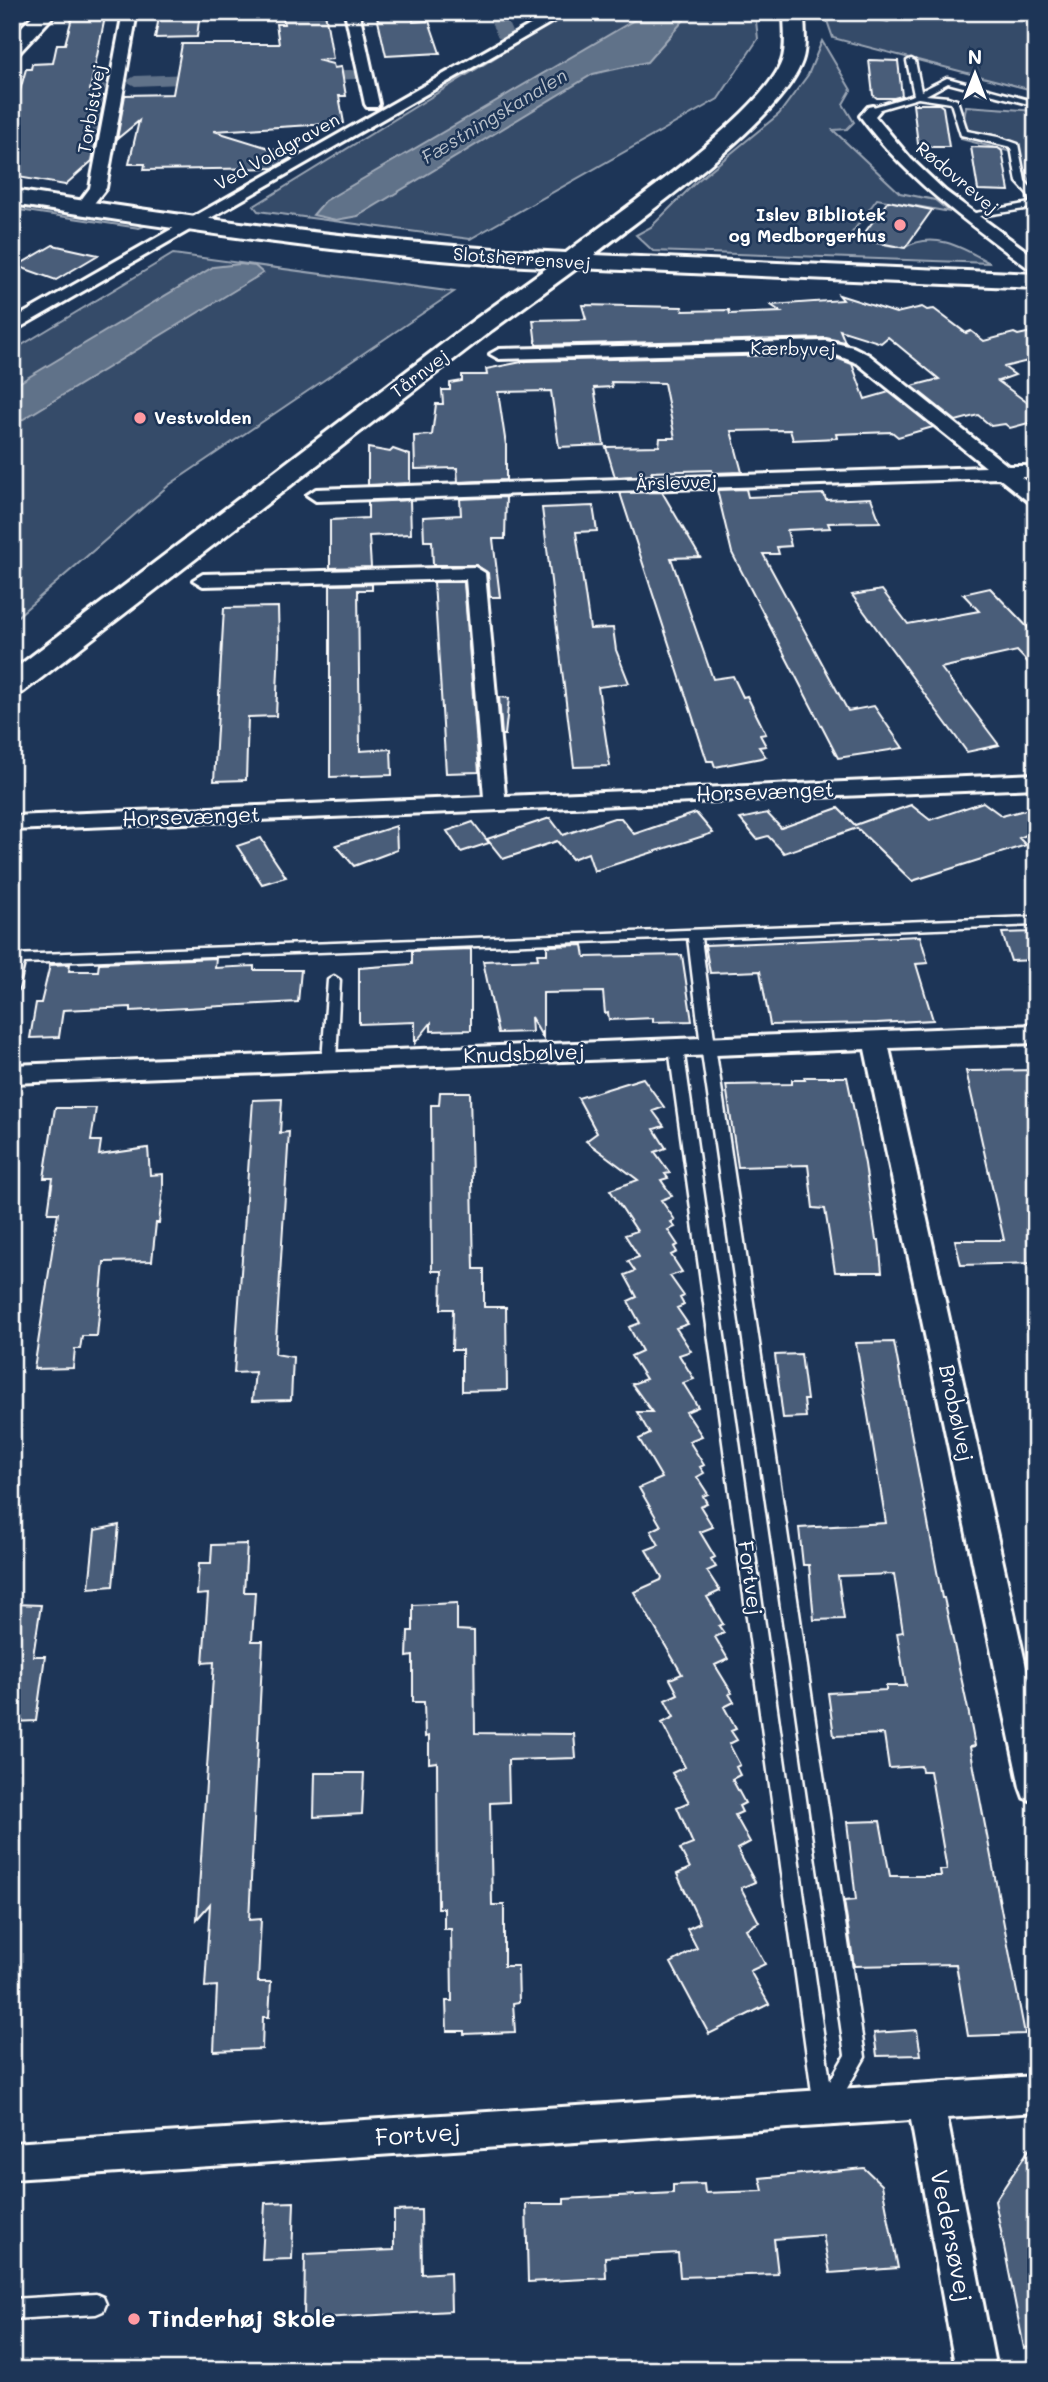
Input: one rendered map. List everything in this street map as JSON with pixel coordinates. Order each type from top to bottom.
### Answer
[{"type":"main road","points":[[12,49],[47,12]]},
{"type":"main road","name":"Tårnvej","points":[[540,268],[570,262],[731,135],[756,112],[779,86],[793,59],[794,12]]},
{"type":"main road","points":[[617,197],[732,109],[756,85],[792,37]]},
{"type":"main road","name":"Slotsherrensvej","points":[[12,197],[187,224],[540,268],[1036,296]]},
{"type":"main road","name":"Slotsherrensvej","points":[[12,216],[164,238],[505,278],[540,268]]},
{"type":"main road","name":"Tårnvej","points":[[12,686],[540,268],[562,237]]},
{"type":"main road","name":"Slotsherrensvej","points":[[570,262],[1036,281]]},
{"type":"main road","name":"Tårnvej","points":[[12,657],[362,387]]},
{"type":"street","name":"Torbistvej","points":[[83,208],[98,188],[130,12]]},
{"type":"street","points":[[352,12],[372,104]]},
{"type":"street","name":"Ved Voldgraven","points":[[12,327],[187,224],[514,43],[563,12]]},
{"type":"street","name":"Rødovrevej","points":[[873,110],[867,116],[906,162],[940,194],[1036,266]]},
{"type":"street","name":"Kærbyvej","points":[[499,355],[826,346],[847,351],[863,359],[1036,498]]},
{"type":"street","name":"Årslevvej","points":[[316,495],[1036,471]]},
{"type":"street","points":[[203,580],[475,573],[495,801]]},
{"type":"street","name":"Horsevænget","points":[[12,823],[1036,780]]},
{"type":"street","name":"Knudsbølvej","points":[[12,1074],[1036,1034]]},
{"type":"street","name":"Brobølvej","points":[[875,1040],[1036,1787]]},
{"type":"street","name":"Fortvej","points":[[12,2161],[1036,2094]]},
{"type":"street","name":"Vedersøvej","points":[[926,2102],[976,2370]]},
{"type":"lane","points":[[911,61],[918,96]]},
{"type":"lane","points":[[873,110],[918,96],[947,80],[1036,104]]},
{"type":"lane","points":[[918,96],[954,102],[964,133],[1015,146],[1021,182],[1032,192],[1035,207],[970,216]]},
{"type":"lane","points":[[12,989],[15,959],[1036,921]]},
{"type":"lane","points":[[694,933],[708,1046],[855,2057],[825,2108]]},
{"type":"lane","points":[[329,1061],[334,981]]},
{"type":"lane","name":"Fortvej","points":[[676,1048],[825,2108]]},
{"type":"lane","points":[[12,2309],[96,2304]]},
{"type":"shaded area","points":[[569,12],[755,12],[758,39],[718,99],[470,239],[258,211],[254,206]]},
{"type":"shaded area","points":[[824,12],[849,12],[888,22],[902,12],[1036,12],[1036,91],[833,38]]},
{"type":"shaded area","points":[[822,41],[851,90],[843,104],[854,122],[847,129],[833,130],[900,193],[935,200],[950,212],[877,199],[848,238],[904,248],[915,243],[937,241],[959,247],[990,263],[653,251],[636,235],[651,227],[696,182],[779,114],[808,75]]},
{"type":"shaded area","points":[[966,106],[1036,111],[1036,182],[1030,181],[1016,153],[961,139]]},
{"type":"shaded area","points":[[12,202],[143,222],[147,225],[139,228],[12,209]]},
{"type":"shaded area","name":"Vestvolden","points":[[173,254],[454,292],[169,485],[12,621],[12,351]]},
{"type":"water","name":"Fæstningskanalen","points":[[648,12],[691,12],[647,62],[593,74],[358,216],[336,220],[313,215],[325,201]]},
{"type":"water","points":[[240,264],[255,266],[263,273],[12,426],[12,387],[213,267]]},
{"type":"building","points":[[160,12],[200,12],[197,37],[155,38]]},
{"type":"building","points":[[282,12],[325,12],[333,59],[317,60],[333,64],[334,68],[341,67],[346,96],[339,96],[344,123],[214,131],[295,156],[273,168],[144,170],[145,164],[129,164],[139,121],[117,139],[125,95],[173,94],[182,44],[279,44],[276,24],[284,24]]},
{"type":"building","points":[[376,12],[412,12],[413,22],[429,21],[440,53],[386,56]]},
{"type":"building","points":[[105,17],[90,90],[100,90],[99,96],[105,96],[92,161],[65,185],[12,176],[12,119],[26,69],[31,69],[32,64],[53,63],[57,44],[65,44],[72,18]]},
{"type":"building","points":[[869,60],[898,61],[902,96],[877,98],[873,95]]},
{"type":"building","points":[[913,104],[939,104],[943,107],[949,147],[923,147],[918,144]]},
{"type":"building","points":[[971,147],[998,148],[1002,151],[1009,191],[978,190]]},
{"type":"building","points":[[888,201],[932,210],[905,248],[860,239]]},
{"type":"building","points":[[53,245],[98,255],[56,280],[17,266]]},
{"type":"building","points":[[839,295],[896,313],[922,307],[927,310],[934,309],[966,333],[971,331],[984,341],[1014,333],[1018,335],[1036,331],[1036,359],[1004,367],[1015,375],[998,381],[1036,409],[1036,421],[1010,428],[1005,424],[991,426],[978,415],[956,421],[912,386],[939,379],[888,337],[881,343],[840,330],[845,342],[826,338],[536,345],[533,320],[586,319],[582,305],[682,307],[683,311],[729,310],[730,314],[781,312],[771,305],[843,300]]},
{"type":"building","points":[[826,354],[852,364],[865,399],[889,392],[933,427],[898,437],[892,432],[836,434],[837,438],[793,440],[790,430],[731,431],[742,472],[651,472],[653,475],[615,477],[606,447],[659,446],[660,438],[675,438],[664,383],[611,382],[612,387],[594,388],[604,445],[559,447],[551,391],[498,392],[506,445],[506,480],[458,482],[457,468],[415,469],[414,436],[432,435],[436,404],[443,404],[442,390],[450,390],[450,383],[462,381],[462,375],[487,375],[486,369],[527,361]]},
{"type":"building","points":[[368,448],[390,452],[393,449],[410,455],[410,483],[368,485]]},
{"type":"building","points":[[746,489],[748,497],[824,494],[826,500],[871,498],[880,522],[828,523],[830,528],[787,530],[791,546],[777,547],[779,554],[763,554],[848,711],[874,706],[903,748],[838,758],[732,553],[717,490]]},
{"type":"building","points":[[662,492],[700,557],[671,558],[713,679],[733,676],[743,697],[747,696],[766,734],[760,735],[766,746],[759,747],[766,757],[715,767],[713,761],[707,761],[620,493]]},
{"type":"building","points":[[506,497],[505,539],[493,539],[500,597],[490,597],[488,573],[476,565],[433,565],[432,541],[424,541],[423,517],[461,515],[460,499]]},
{"type":"building","points":[[410,500],[411,534],[369,536],[371,567],[330,568],[330,520],[368,518],[368,502]]},
{"type":"building","points":[[593,506],[597,531],[576,532],[590,629],[613,628],[616,650],[629,683],[598,687],[610,766],[574,767],[542,508]]},
{"type":"building","points":[[434,582],[464,582],[479,772],[446,773]]},
{"type":"building","points":[[372,584],[372,590],[358,590],[360,751],[391,749],[392,775],[330,777],[330,585]]},
{"type":"building","points":[[990,588],[1036,636],[1036,671],[1017,651],[941,668],[999,745],[967,752],[852,595],[882,590],[908,624],[979,611],[963,594]]},
{"type":"building","points":[[278,607],[276,716],[248,717],[246,780],[214,781],[224,608]]},
{"type":"building","points":[[499,697],[509,698],[505,735],[502,735]]},
{"type":"building","points":[[983,802],[1002,816],[1036,807],[1036,831],[1019,838],[1026,845],[912,881],[857,828],[784,853],[768,836],[757,839],[740,819],[767,813],[781,828],[838,808],[855,825],[911,805],[930,820]]},
{"type":"building","points":[[696,813],[713,833],[594,871],[588,853],[572,859],[557,841],[503,859],[487,839],[550,818],[563,835],[614,818],[621,818],[634,834]]},
{"type":"building","points":[[473,822],[489,843],[461,852],[447,831]]},
{"type":"building","points":[[396,826],[397,850],[354,866],[336,845]]},
{"type":"building","points":[[261,838],[286,877],[262,884],[237,846]]},
{"type":"building","points":[[1036,932],[1036,960],[1011,961],[1002,933]]},
{"type":"building","points":[[920,936],[928,963],[916,964],[933,1020],[877,1023],[770,1025],[760,971],[710,973],[705,945]]},
{"type":"building","points":[[583,945],[585,957],[682,955],[692,1021],[653,1022],[653,1018],[609,1020],[608,1013],[605,1014],[603,992],[543,993],[543,1038],[531,1017],[532,1032],[498,1033],[483,961],[538,959],[537,954],[547,954],[547,946]]},
{"type":"building","points":[[471,949],[471,1030],[431,1031],[431,1023],[415,1043],[415,1022],[359,1024],[359,968],[412,964],[412,951]]},
{"type":"building","points":[[216,958],[215,968],[254,966],[254,970],[301,970],[298,1002],[131,1011],[131,1007],[63,1010],[59,1037],[30,1038],[36,1003],[41,1003],[50,965],[70,964],[69,971],[98,971],[99,963]]},
{"type":"building","points":[[1036,1070],[1036,1263],[961,1265],[955,1240],[1004,1240],[966,1071]]},
{"type":"building","points":[[804,1077],[847,1077],[865,1164],[876,1240],[879,1240],[882,1272],[835,1272],[825,1209],[813,1208],[808,1165],[738,1167],[726,1085],[792,1084],[792,1080],[805,1080]]},
{"type":"building","points":[[643,1078],[664,1107],[653,1111],[664,1126],[654,1129],[666,1148],[655,1152],[670,1173],[665,1174],[668,1178],[661,1180],[672,1196],[661,1200],[675,1220],[671,1222],[675,1227],[668,1230],[678,1245],[674,1247],[677,1252],[671,1255],[682,1272],[670,1276],[684,1296],[680,1298],[684,1305],[677,1308],[688,1324],[676,1328],[691,1351],[679,1355],[694,1379],[683,1383],[698,1407],[686,1412],[702,1436],[689,1441],[704,1465],[700,1467],[704,1473],[697,1477],[708,1494],[703,1496],[707,1503],[700,1506],[713,1527],[700,1532],[715,1557],[711,1559],[716,1567],[707,1571],[720,1591],[707,1597],[723,1624],[719,1626],[724,1633],[715,1637],[728,1659],[715,1665],[732,1693],[729,1694],[734,1702],[724,1707],[736,1729],[731,1731],[737,1740],[729,1744],[740,1765],[736,1767],[740,1775],[732,1779],[745,1803],[739,1806],[742,1812],[735,1815],[750,1842],[737,1849],[755,1882],[741,1888],[759,1922],[746,1929],[765,1964],[750,1971],[769,2004],[709,2034],[671,1963],[697,1948],[687,1929],[700,1923],[677,1874],[690,1868],[680,1849],[693,1844],[677,1807],[689,1802],[672,1773],[685,1767],[662,1723],[674,1717],[665,1700],[678,1694],[670,1679],[682,1674],[634,1592],[661,1580],[662,1577],[646,1550],[659,1545],[651,1531],[661,1526],[639,1488],[662,1478],[639,1439],[650,1434],[637,1412],[652,1412],[632,1384],[646,1379],[631,1356],[642,1351],[629,1327],[640,1323],[628,1301],[637,1297],[625,1275],[635,1271],[628,1261],[639,1257],[625,1235],[637,1231],[610,1190],[638,1180],[586,1141],[597,1133],[578,1098]]},
{"type":"building","points":[[440,1092],[470,1092],[474,1269],[484,1269],[484,1307],[506,1307],[507,1390],[462,1391],[462,1350],[452,1350],[453,1309],[441,1309],[442,1271],[432,1271],[431,1105],[439,1105]]},
{"type":"building","points":[[282,1099],[280,1133],[289,1132],[275,1354],[293,1357],[291,1400],[252,1401],[255,1372],[234,1373],[253,1100]]},
{"type":"building","points":[[55,1108],[96,1108],[91,1141],[101,1141],[99,1155],[148,1148],[150,1175],[163,1174],[163,1190],[152,1261],[104,1262],[97,1336],[82,1336],[80,1349],[75,1349],[73,1368],[34,1369],[58,1213],[48,1213],[53,1178],[44,1178]]},
{"type":"building","points":[[894,1342],[942,1598],[969,1714],[975,1746],[970,1747],[1025,2034],[968,2036],[956,1964],[854,1966],[844,1901],[856,1900],[847,1822],[880,1821],[890,1876],[941,1876],[940,1870],[947,1870],[930,1771],[922,1771],[921,1766],[889,1768],[884,1734],[834,1736],[828,1693],[886,1690],[886,1686],[906,1686],[897,1633],[903,1632],[894,1574],[838,1576],[844,1619],[814,1620],[809,1565],[803,1565],[799,1528],[886,1523],[856,1343]]},
{"type":"building","points":[[801,1354],[807,1400],[804,1400],[806,1417],[783,1418],[775,1355]]},
{"type":"building","points":[[119,1525],[113,1586],[89,1588],[95,1530]]},
{"type":"building","points":[[247,1544],[244,1592],[255,1592],[252,1641],[263,1641],[249,1920],[261,1919],[258,1982],[271,1982],[269,2017],[263,2017],[262,2049],[214,2051],[217,1986],[205,1987],[210,1904],[197,1919],[214,1662],[203,1663],[208,1594],[197,1595],[199,1563],[211,1563],[212,1545]]},
{"type":"building","points":[[457,1603],[457,1630],[474,1631],[475,1733],[574,1734],[576,1758],[508,1760],[509,1802],[490,1803],[492,1905],[504,1905],[504,1966],[518,1966],[519,2002],[513,2003],[515,2032],[464,2034],[464,2031],[447,2031],[446,2001],[452,2001],[451,1929],[444,1929],[444,1908],[438,1908],[437,1762],[429,1763],[429,1736],[425,1737],[424,1702],[413,1702],[413,1656],[407,1657],[408,1631],[413,1631],[413,1605]]},
{"type":"building","points":[[12,1604],[41,1605],[33,1656],[45,1656],[36,1721],[12,1722]]},
{"type":"building","points":[[315,1773],[364,1773],[362,1814],[314,1817]]},
{"type":"building","points":[[917,2030],[921,2055],[877,2056],[874,2033]]},
{"type":"building","points":[[1036,2139],[1036,2346],[1024,2348],[995,2201]]},
{"type":"building","points":[[864,2168],[882,2185],[898,2268],[830,2273],[823,2235],[774,2239],[778,2274],[680,2277],[678,2253],[605,2257],[606,2278],[528,2282],[526,2204],[564,2204],[564,2199],[673,2193],[673,2185],[704,2184],[705,2193],[763,2191],[760,2178]]},
{"type":"building","points":[[294,2202],[292,2259],[262,2260],[265,2203]]},
{"type":"building","points":[[421,2210],[422,2274],[450,2272],[451,2311],[304,2319],[305,2254],[394,2250],[394,2211]]},
{"type":"waterway","points":[[494,12],[504,34]]},
{"type":"waterway","points":[[299,76],[351,75]]},
{"type":"waterway","points":[[135,81],[220,78]]},
{"type":"waterway","points":[[12,95],[98,86]]},
{"type":"place","name":"Islev Bibliotek og Medborgerhus","points":[[900,225]]},
{"type":"place","name":"Vestvolden","points":[[140,418]]},
{"type":"place","name":"Tinderhøj Skole","points":[[134,2319]]}]
